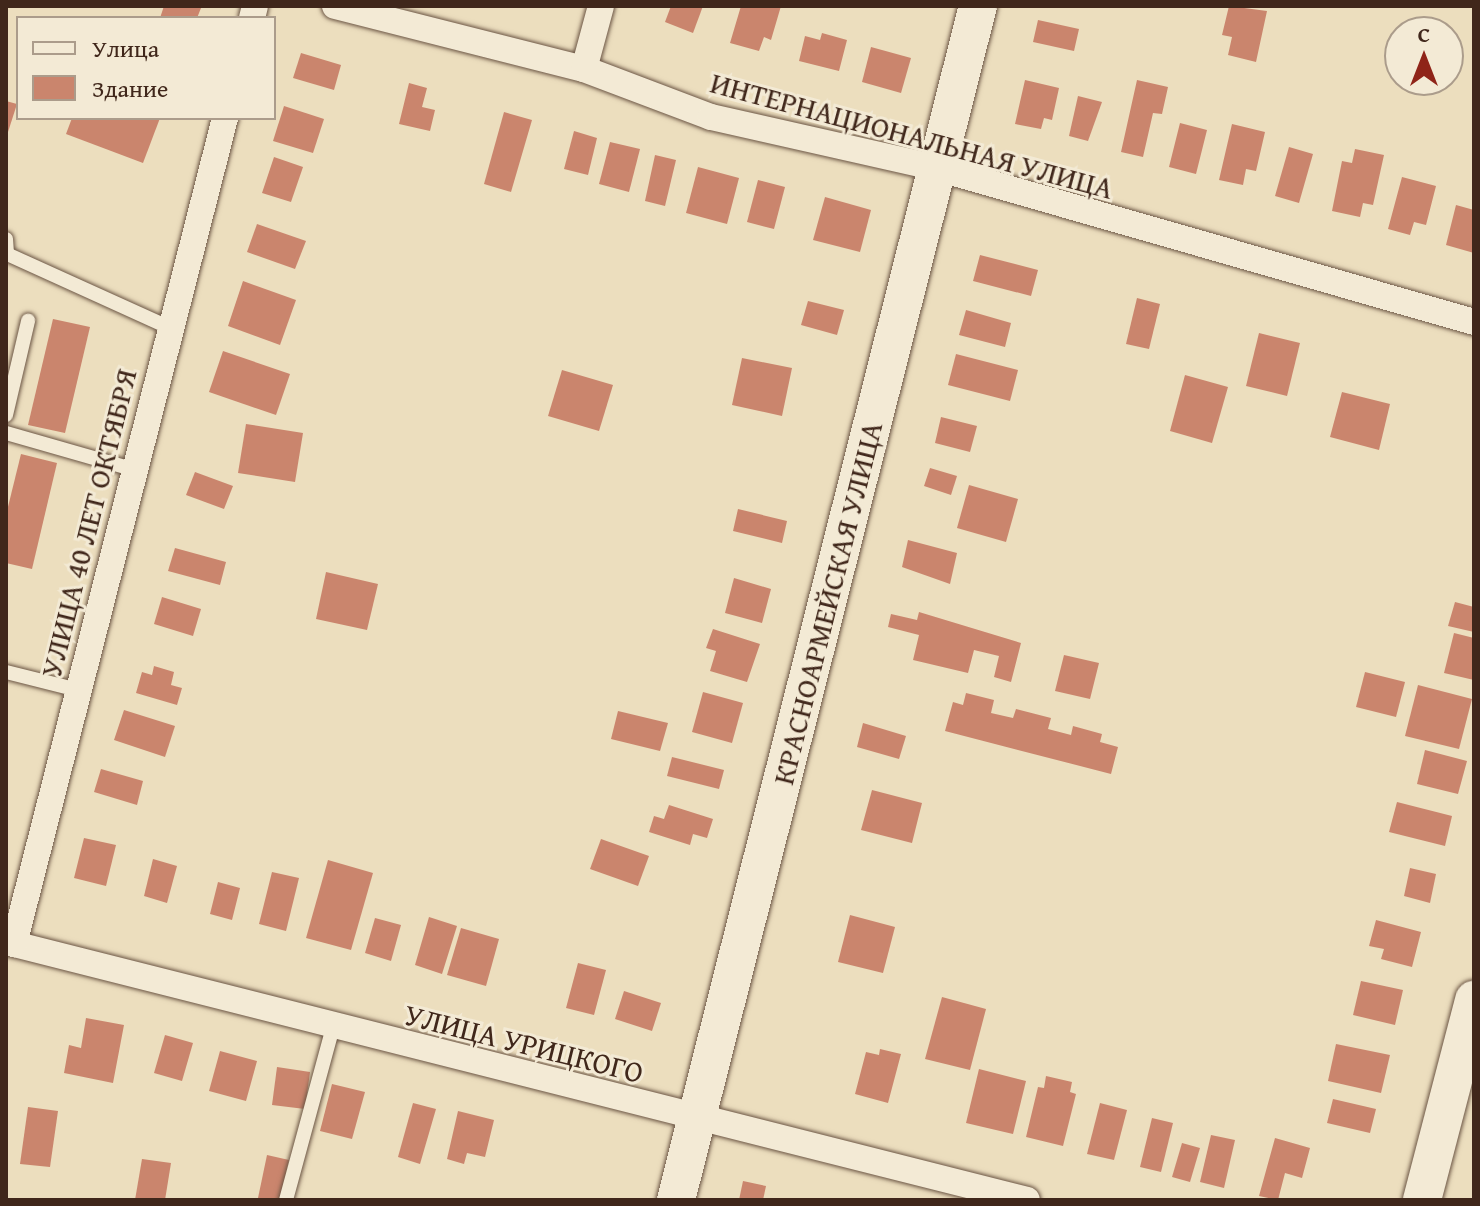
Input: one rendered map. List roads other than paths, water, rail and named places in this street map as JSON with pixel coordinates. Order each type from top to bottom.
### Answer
[{"type":"street","name":"ИНТЕРНАЦИОНАЛЬНАЯ УЛИЦА","points":[[335,6],[584,69],[711,117],[937,168],[1474,322]]},
{"type":"street","points":[[584,69],[601,6]]},
{"type":"street","name":"КРАСНОАРМЕЙСКАЯ УЛИЦА","points":[[676,1200],[978,6]]},
{"type":"street","name":"УЛИЦА 40 ЛЕТ ОКТЯБРЯ","points":[[10,943],[136,470],[224,120]]},
{"type":"street","name":"УЛИЦА УРИЦКОГО","points":[[10,943],[695,1120],[1027,1200]]},
{"type":"street","points":[[1422,1200],[1474,1000]]},
{"type":"lane","points":[[6,239],[6,255],[170,328]]},
{"type":"lane","points":[[6,415],[28,321]]},
{"type":"lane","points":[[6,433],[136,470]]},
{"type":"lane","points":[[6,672],[78,690]]},
{"type":"lane","points":[[286,1200],[333,1027]]}]
